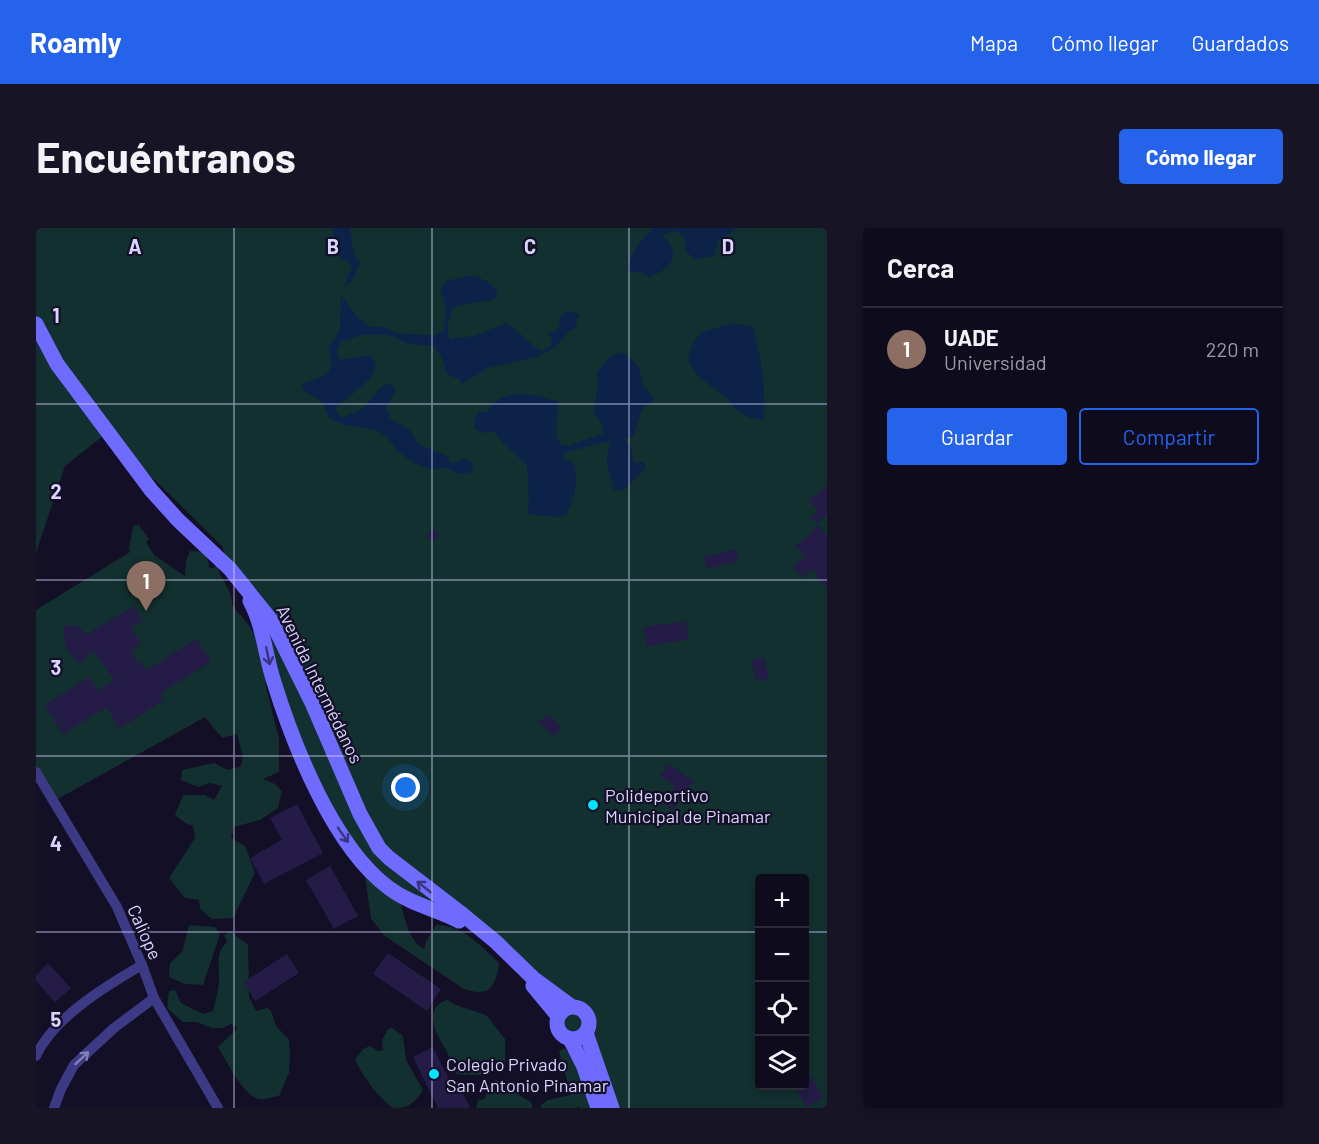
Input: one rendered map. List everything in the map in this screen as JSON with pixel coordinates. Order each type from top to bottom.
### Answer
[{"type":"main road","name":"Avenida Intermédanos","points":[[36,324],[57,364],[149,488],[178,520],[230,569],[271,620],[313,705],[360,814],[379,848],[398,866],[496,942],[533,978],[571,1006]]},
{"type":"main road","name":"Avenida Intermédanos","points":[[36,347],[147,490],[176,522],[228,571],[250,601],[266,644],[273,678],[310,777],[328,813],[363,862],[389,889],[410,901],[458,920],[473,930],[530,982],[558,1016]]},
{"type":"main road","points":[[571,1006],[578,1007],[588,1016],[589,1027],[586,1033],[576,1039],[570,1039],[560,1033],[557,1028],[558,1016],[571,1006]]},
{"type":"main road","points":[[586,1033],[612,1108]]},
{"type":"main road","points":[[570,1039],[584,1067],[598,1108]]},
{"type":"street","name":"Caliope","points":[[36,771],[117,907],[154,998],[218,1108]]},
{"type":"street","points":[[37,1048],[52,1031],[84,1003],[142,965]]},
{"type":"street","points":[[54,1108],[74,1065],[114,1028],[154,998]]},
{"type":"green space","points":[[36,228],[827,228],[827,1108],[612,1108],[565,1037],[560,1033],[531,979],[458,920],[401,904],[411,935],[424,949],[436,925],[446,926],[471,938],[499,963],[496,978],[486,991],[464,989],[385,936],[371,919],[363,862],[266,680],[279,739],[279,772],[263,779],[275,784],[282,791],[278,808],[260,820],[234,827],[231,838],[245,846],[255,873],[233,918],[212,919],[200,909],[199,900],[185,898],[169,878],[195,838],[193,826],[175,815],[183,795],[205,795],[214,800],[222,786],[210,783],[198,787],[181,780],[182,770],[214,763],[228,770],[241,766],[243,757],[237,734],[222,738],[205,717],[54,801],[36,771],[36,610],[130,552],[133,526],[139,525],[149,539],[146,542],[154,555],[185,576],[186,561],[190,551],[206,552],[210,569],[217,566],[231,595],[232,605],[260,643],[255,598],[230,569],[222,546],[107,433],[65,466],[36,553]]},
{"type":"green space","points":[[189,925],[215,927],[220,934],[203,985],[185,984],[169,977],[170,963],[182,952]]},
{"type":"green space","points":[[230,931],[248,945],[249,997],[256,1011],[267,1008],[271,1011],[276,1026],[289,1040],[289,1073],[279,1096],[259,1099],[253,1096],[241,1085],[231,1069],[218,1047],[238,1028],[231,1024],[223,1028],[212,1028],[197,1022],[183,1022],[167,1008],[169,991],[175,990],[181,1003],[203,1014],[213,1011],[219,983],[220,951],[227,942],[224,935]]},
{"type":"green space","points":[[447,1000],[486,1015],[505,1039],[505,1066],[493,1072],[481,1074],[456,1074],[437,1034],[433,1018],[438,1005]]},
{"type":"green space","points":[[392,1028],[403,1036],[406,1060],[423,1090],[417,1099],[407,1106],[398,1108],[392,1108],[376,1091],[355,1060],[363,1049],[370,1046],[378,1051],[383,1050],[382,1040],[388,1029]]},
{"type":"green space","points":[[565,1048],[573,1060],[594,1108],[578,1106],[577,1108],[541,1108],[541,1105],[548,1100],[571,1095],[559,1051]]},
{"type":"green space","points":[[496,1080],[530,1101],[533,1108],[476,1108],[478,1100],[485,1099],[487,1088]]},
{"type":"water","points":[[332,228],[350,228],[354,255],[360,262],[352,281],[344,288],[352,265],[337,255],[333,249],[335,241]]},
{"type":"water","points":[[653,228],[738,228],[718,241],[714,256],[696,259],[686,252],[682,235],[676,231],[662,235],[672,248],[672,260],[669,265],[648,277],[640,272],[627,272],[636,248]]},
{"type":"water","points":[[470,275],[491,285],[497,291],[497,298],[454,307],[448,323],[450,339],[474,336],[506,323],[543,351],[551,346],[552,339],[547,332],[557,331],[561,314],[570,311],[580,315],[575,323],[578,328],[570,330],[556,346],[540,356],[488,368],[462,384],[458,378],[448,374],[441,355],[433,346],[409,344],[390,335],[362,335],[342,341],[337,350],[339,360],[370,355],[376,364],[371,378],[336,408],[337,413],[342,417],[356,412],[389,383],[396,389],[386,408],[390,418],[411,431],[418,444],[445,455],[452,464],[464,459],[470,460],[474,468],[469,473],[459,474],[445,468],[430,469],[414,463],[376,430],[344,425],[335,421],[328,416],[320,400],[303,390],[302,384],[327,374],[330,370],[331,357],[328,348],[340,331],[341,295],[359,319],[370,327],[385,327],[402,334],[435,335],[443,331],[445,321],[446,311],[440,291],[446,281]]},
{"type":"water","points":[[733,323],[753,327],[762,373],[764,419],[750,418],[736,410],[728,399],[698,376],[688,360],[698,336],[703,332]]},
{"type":"water","points":[[623,352],[638,366],[643,385],[655,399],[642,409],[633,436],[624,439],[630,445],[634,462],[644,462],[646,468],[622,491],[614,490],[607,461],[611,443],[606,442],[567,452],[563,456],[575,466],[576,479],[575,491],[566,515],[557,517],[527,514],[529,499],[527,465],[504,444],[494,431],[483,433],[474,429],[475,419],[479,412],[487,412],[503,397],[519,394],[535,396],[558,402],[556,435],[560,444],[569,446],[604,433],[600,420],[594,413],[598,384],[597,372],[610,356]]},
{"type":"building","points":[[827,486],[827,515],[816,524],[811,517],[818,511],[809,500]]},
{"type":"building","points":[[819,526],[827,537],[827,590],[813,569],[801,577],[793,565],[805,557],[796,545],[811,535],[810,532]]},
{"type":"building","points":[[432,529],[439,534],[434,541],[427,536]]},
{"type":"building","points":[[736,549],[739,561],[707,569],[704,557]]},
{"type":"building","points":[[134,606],[142,621],[131,627],[141,644],[131,650],[139,664],[142,662],[146,670],[197,639],[211,662],[160,693],[164,700],[119,729],[107,707],[63,734],[45,705],[89,677],[97,691],[114,680],[94,651],[80,662],[74,659],[66,646],[63,625],[81,627],[85,635]]},
{"type":"building","points":[[686,621],[689,639],[646,646],[643,627]]},
{"type":"building","points":[[764,657],[769,678],[757,682],[751,661]]},
{"type":"building","points":[[547,714],[562,728],[554,736],[539,722]]},
{"type":"building","points":[[669,764],[693,781],[672,810],[663,803],[675,786],[660,776]]},
{"type":"building","points":[[297,804],[323,853],[264,884],[250,858],[282,840],[270,818]]},
{"type":"building","points":[[330,866],[358,916],[334,929],[306,880]]},
{"type":"building","points":[[388,953],[441,989],[427,1011],[373,974]]},
{"type":"building","points":[[287,954],[299,973],[255,1001],[244,982]]},
{"type":"building","points":[[48,963],[71,988],[55,1002],[36,981],[36,975]]},
{"type":"building","name":"Colegio Privado San Antonio Pinamar","points":[[433,1047],[456,1094],[462,1091],[470,1108],[438,1108],[413,1057]]},
{"type":"building","points":[[809,1073],[823,1097],[806,1107],[797,1090],[809,1090]]},
{"type":"place","name":"UADE","points":[[146,611]]},
{"type":"place","name":"Polideportivo Municipal de Pinamar","points":[[593,805]]},
{"type":"place","name":"Colegio Privado San Antonio Pinamar","points":[[434,1074]]}]
